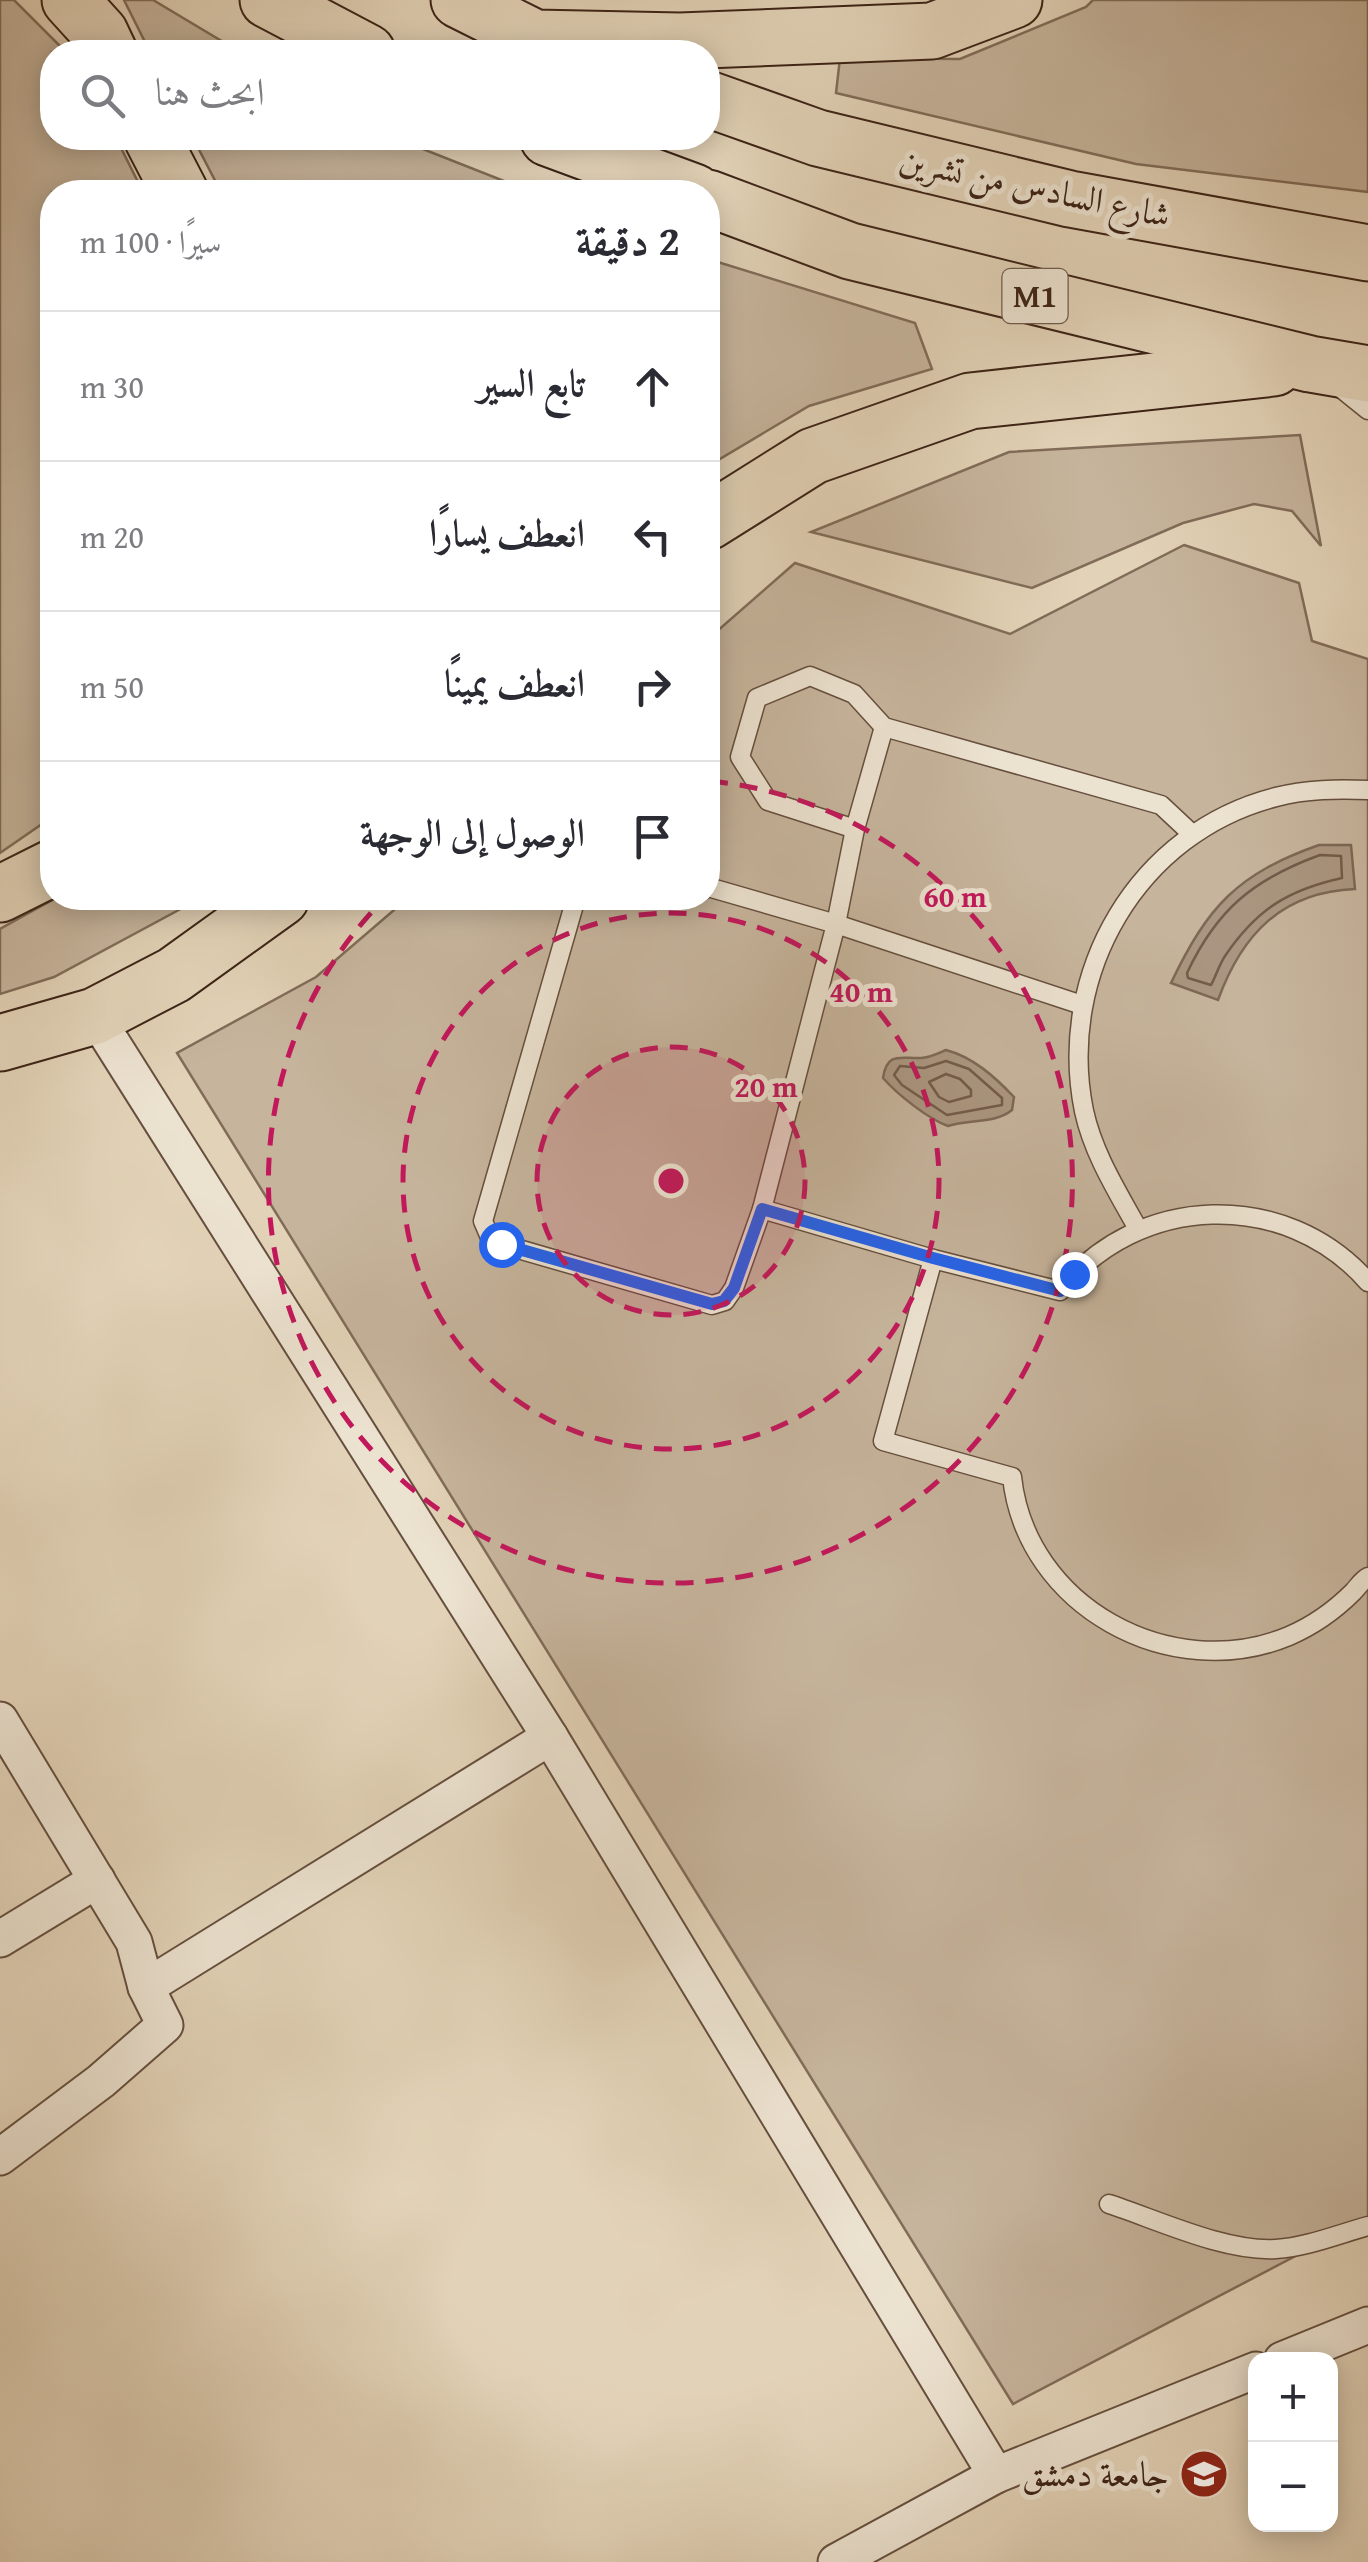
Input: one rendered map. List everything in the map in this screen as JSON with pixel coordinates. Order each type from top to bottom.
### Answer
[{"type":"highway","points":[[70,0],[103,40]]},
{"type":"highway","points":[[268,0],[343,40]]},
{"type":"highway","points":[[459,0],[544,40]]},
{"type":"highway","points":[[705,40],[932,31],[1014,0]]},
{"type":"highway","name":"شارع السادس من تشرين","points":[[720,103],[818,138],[1051,194],[1368,253]]},
{"type":"highway","points":[[158,150],[174,180]]},
{"type":"highway","points":[[580,150],[662,180]]},
{"type":"highway","name":"M1","points":[[720,202],[850,251],[1310,364],[1368,374]]},
{"type":"highway","points":[[720,514],[813,456],[970,401],[1310,364]]},
{"type":"highway","points":[[0,894],[40,874]]},
{"type":"highway","points":[[0,1043],[95,1016],[174,974],[263,910]]},
{"type":"street","points":[[95,1016],[550,1737],[996,2476]]},
{"type":"street","points":[[0,1720],[134,1942],[146,1986],[165,2024],[101,2081],[0,2157]]},
{"type":"street","points":[[146,1986],[550,1737]]},
{"type":"street","points":[[0,1939],[97,1880]]},
{"type":"street","points":[[1302,2352],[1368,2325]]},
{"type":"street","points":[[836,2562],[996,2476],[1248,2373]]},
{"type":"lane","points":[[1310,364],[1368,410]]},
{"type":"lane","points":[[856,829],[768,801],[740,757],[757,698],[810,676],[854,694],[884,726],[1162,805],[1192,834]]},
{"type":"lane","points":[[573,910],[483,1221],[489,1235],[501,1244],[712,1304],[724,1301],[734,1288],[762,1209],[884,726]]},
{"type":"lane","points":[[1138,1229],[1102,1164],[1085,1113],[1078,1058],[1082,1005],[1096,955],[1120,908],[1152,868],[1192,834],[1233,812],[1277,796],[1322,789],[1368,790]]},
{"type":"lane","points":[[720,890],[836,924],[1082,1005]]},
{"type":"lane","points":[[762,1209],[1060,1291],[1104,1248],[1138,1229],[1175,1217],[1214,1213],[1253,1216],[1291,1226],[1326,1245],[1368,1282]]},
{"type":"lane","points":[[933,1258],[882,1441],[1012,1477],[1027,1532],[1046,1566],[1071,1595],[1102,1620],[1137,1638],[1174,1649],[1214,1652],[1252,1648],[1290,1635],[1324,1616],[1368,1577]]},
{"type":"lane","points":[[1110,2204],[1196,2234],[1275,2249],[1368,2226]]},
{"type":"shaded area","points":[[0,0],[14,0],[54,40],[40,40],[40,150],[122,150],[137,180],[40,180],[40,825],[0,853]]},
{"type":"shaded area","points":[[124,0],[153,0],[220,40],[144,40]]},
{"type":"shaded area","points":[[1093,0],[1368,0],[1368,192],[1136,164],[836,93],[840,58],[960,59],[1086,7]]},
{"type":"shaded area","points":[[199,150],[425,150],[502,180],[215,180]]},
{"type":"shaded area","points":[[720,263],[915,323],[932,369],[809,406],[720,459]]},
{"type":"shaded area","points":[[1300,435],[1321,546],[1292,511],[1254,504],[1183,523],[1032,588],[811,532],[1009,452]]},
{"type":"shaded area","points":[[1184,545],[1299,583],[1312,641],[1368,659],[1368,2218],[1013,2404],[177,1053],[316,977],[394,910],[720,910],[720,629],[795,563],[1010,634]]},
{"type":"shaded area","points":[[40,907],[40,910],[179,910],[54,977],[0,994],[0,929]]},
{"type":"water","points":[[1319,845],[1351,845],[1355,889],[1306,898],[1268,921],[1239,955],[1218,1000],[1171,983],[1198,933],[1228,896],[1266,868]]},
{"type":"water","points":[[946,1050],[974,1063],[999,1082],[1014,1097],[1012,1110],[998,1117],[948,1126],[913,1105],[883,1078],[892,1060],[924,1058]]},
{"type":"place","name":"جامعة دمشق","points":[[1204,2474]]},
{"type":"route","points":[[501,1244],[712,1304],[724,1301],[734,1288],[762,1209],[1060,1291],[1074,1274]]}]
